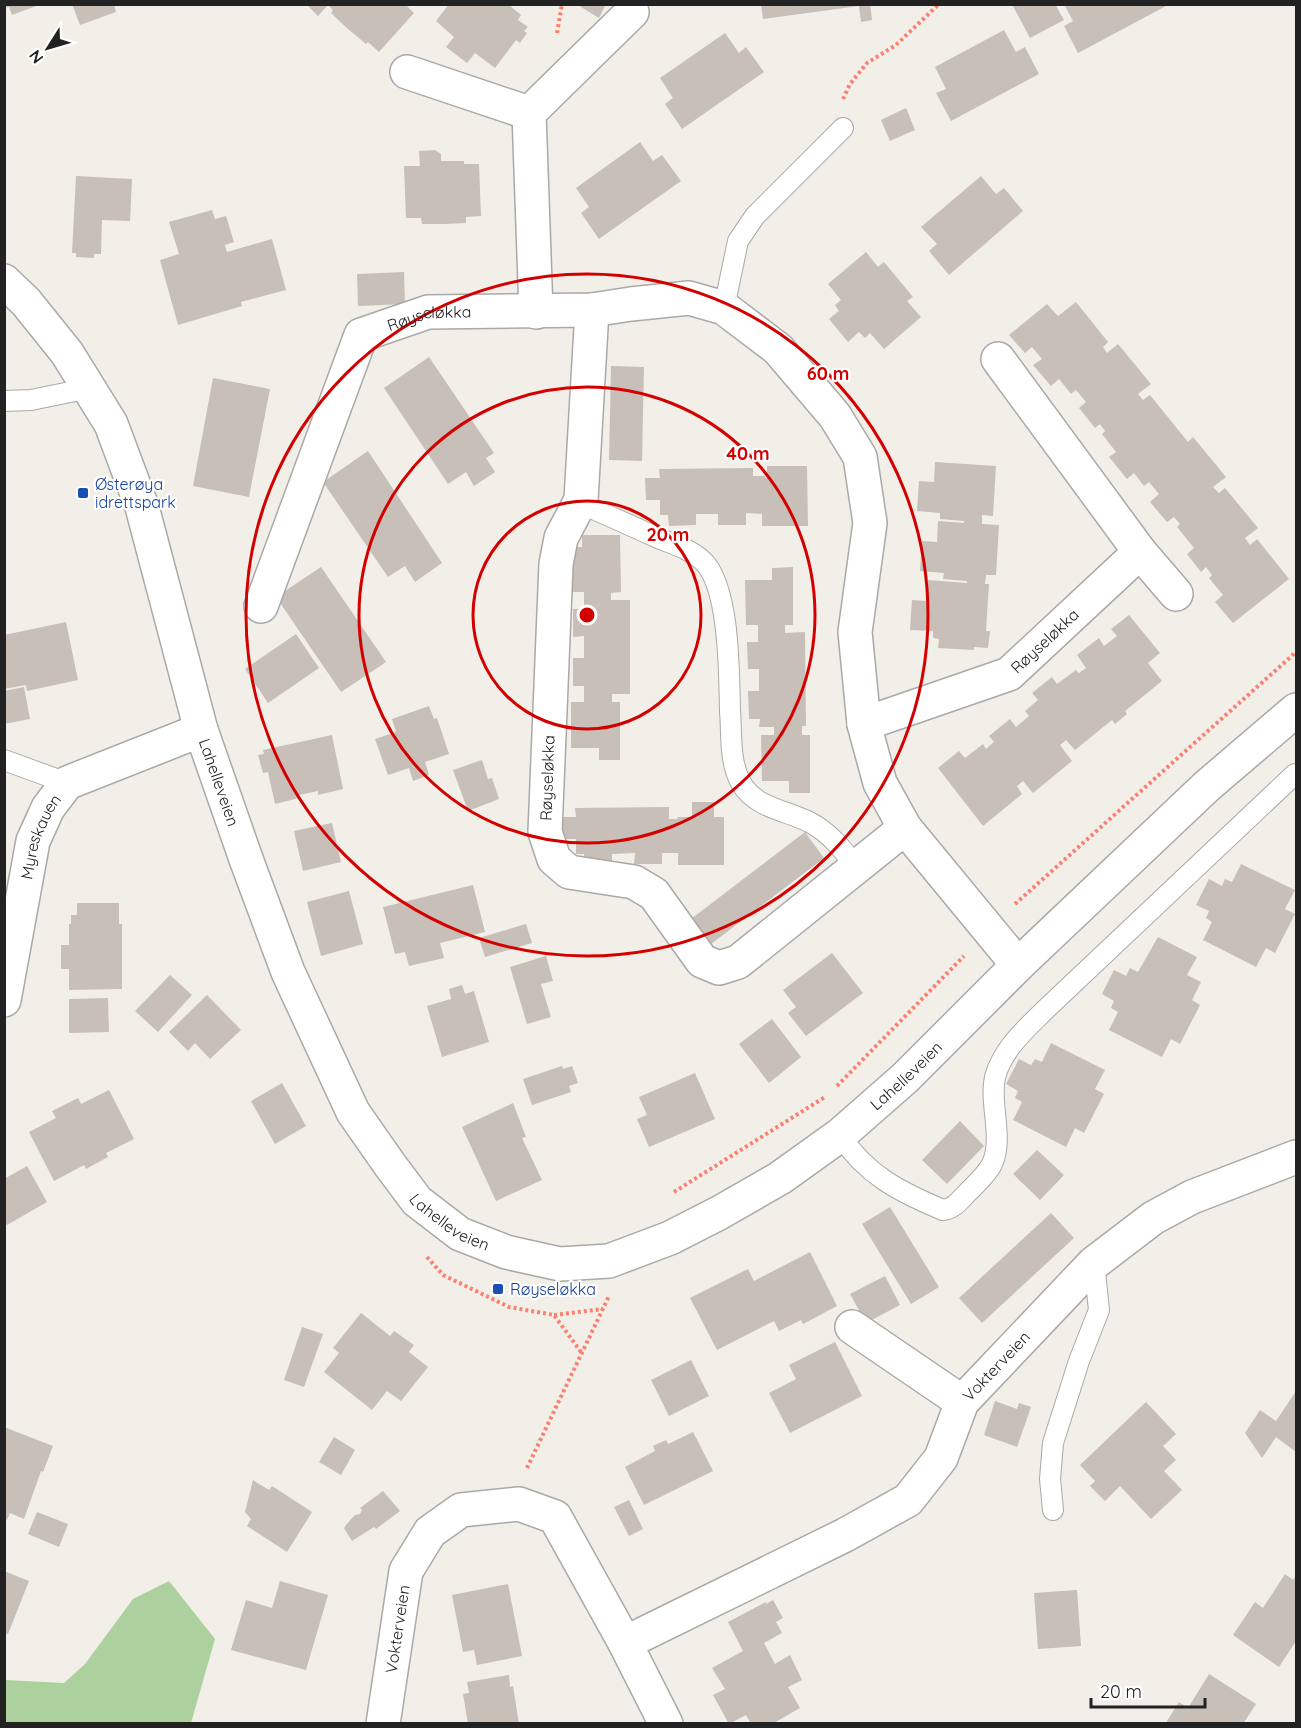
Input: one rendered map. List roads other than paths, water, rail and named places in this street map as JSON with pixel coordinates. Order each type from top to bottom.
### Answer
[{"type":"street","points":[[536,312],[529,113],[632,12]]},
{"type":"street","points":[[407,72],[529,113]]},
{"type":"street","name":"Lahelleveien","points":[[4,281],[26,302],[67,353],[111,423],[142,507],[201,730],[288,972],[353,1112],[417,1201],[460,1234],[506,1252],[560,1264],[609,1261],[670,1238],[780,1178],[840,1135],[905,1078],[1017,965],[1207,786],[1296,710]]},
{"type":"street","name":"Røyseløkka","points":[[261,606],[361,335],[429,312],[592,310],[689,298],[724,308],[778,349],[835,416],[860,457],[870,523],[855,632],[864,724],[880,783],[905,828],[1017,965]]},
{"type":"street","name":"Røyseløkka","points":[[592,310],[580,500],[561,538],[555,564],[545,832],[554,859],[569,872],[634,882],[654,894],[702,961],[719,968],[738,962],[905,828]]},
{"type":"street","points":[[998,359],[1140,552],[1176,594]]},
{"type":"street","name":"Røyseløkka","points":[[864,724],[1009,674],[1140,552]]},
{"type":"street","name":"Myreskauen","points":[[4,1000],[33,841],[48,808],[67,783],[201,730]]},
{"type":"street","name":"Vokterveien","points":[[625,1643],[845,1535],[908,1500],[941,1458],[962,1402],[1094,1263],[1153,1218],[1182,1202],[1296,1157]]},
{"type":"street","points":[[852,1327],[962,1402]]},
{"type":"street","name":"Vokterveien","points":[[383,1724],[406,1571],[430,1532],[461,1510],[519,1504],[555,1517],[625,1643],[666,1724]]},
{"type":"lane","points":[[724,308],[738,241],[755,216],[843,128]]},
{"type":"lane","points":[[4,401],[31,400],[90,388]]},
{"type":"lane","points":[[580,500],[591,508],[688,550],[707,566],[717,584],[724,614],[733,760],[741,781],[747,790],[763,804],[810,822],[821,829],[843,849],[856,867]]},
{"type":"lane","points":[[4,760],[67,783]]},
{"type":"lane","points":[[840,1135],[852,1154],[870,1171],[908,1195],[943,1210],[955,1205],[985,1173],[993,1160],[996,1141],[995,1078],[1011,1045],[1047,1008],[1295,774]]},
{"type":"lane","points":[[1053,1510],[1050,1479],[1053,1443],[1079,1360],[1099,1310],[1094,1263]]},
{"type":"place","name":"Østerøya idrettspark","points":[[83,493]]},
{"type":"place","name":"Røyseløkka","points":[[498,1289]]}]
